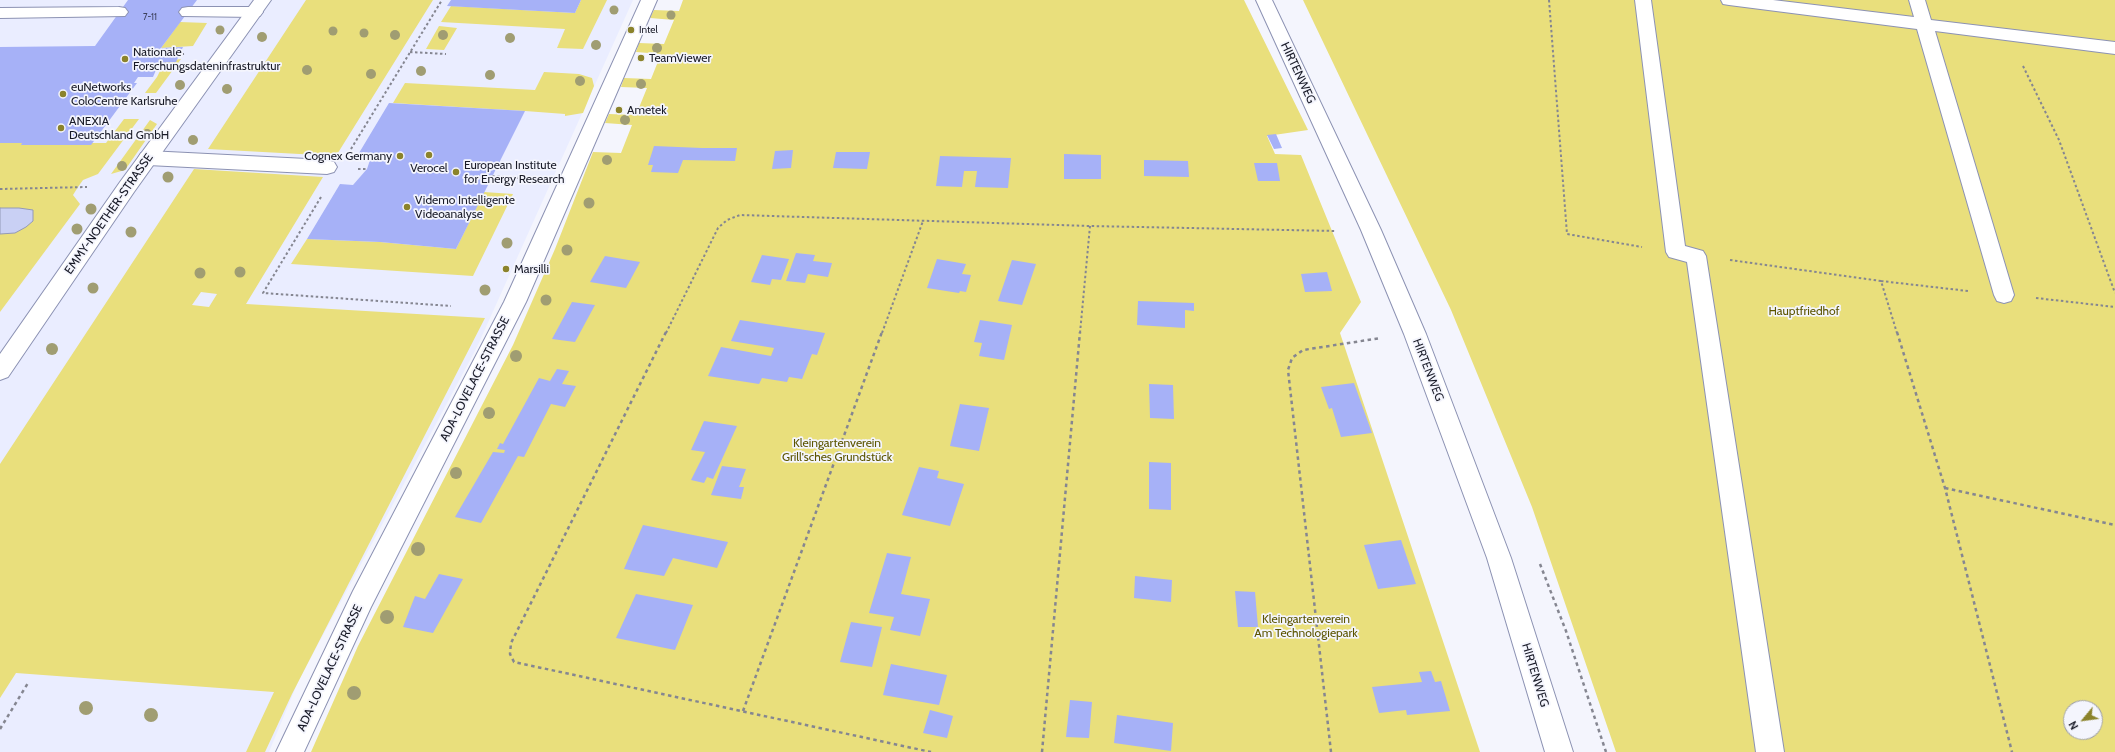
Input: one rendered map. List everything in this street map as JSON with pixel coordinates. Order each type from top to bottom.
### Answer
[{"type":"street","name":"ADA-LOVELACE-STRASSE","points":[[290,752],[362,599],[515,302],[649,0]]},
{"type":"street","name":"HIRTENWEG","points":[[1264,0],[1371,230],[1415,334],[1499,558],[1559,752]]},
{"type":"street","points":[[1643,0],[1770,752]]},
{"type":"street","points":[[1729,0],[2115,48]]},
{"type":"street","points":[[1918,0],[1924,25],[2004,295]]},
{"type":"street","points":[[188,12],[258,6]]},
{"type":"street","name":"EMMY-NOETHER-STRASSE","points":[[0,371],[148,158],[258,6]]},
{"type":"street","points":[[0,13],[119,12]]},
{"type":"street","points":[[148,158],[327,167]]},
{"type":"path","points":[[348,154],[442,0]]},
{"type":"path","points":[[1549,0],[1567,234],[1686,254],[1881,281],[2115,307]]},
{"type":"path","points":[[2008,35],[2059,140],[2115,293]]},
{"type":"path","points":[[410,52],[446,54]]},
{"type":"path","points":[[163,56],[187,54]]},
{"type":"path","points":[[492,176],[524,179]]},
{"type":"path","points":[[0,189],[78,188]]},
{"type":"path","points":[[323,194],[263,293],[451,306]]},
{"type":"path","points":[[931,752],[514,662],[510,654],[511,643],[718,228],[727,220],[740,215],[1090,226],[1332,231]]},
{"type":"path","points":[[743,711],[923,221]]},
{"type":"path","points":[[1042,752],[1090,226]]},
{"type":"path","points":[[1881,281],[1945,488],[2012,752]]},
{"type":"path","points":[[1331,752],[1288,370],[1292,358],[1303,350],[1344,343]]},
{"type":"path","points":[[1945,488],[2115,525]]},
{"type":"path","points":[[0,729],[28,684]]},
{"type":"shaded area","points":[[0,0],[633,0],[477,347],[298,682],[269,752],[0,752]]},
{"type":"green space","points":[[306,0],[433,0],[336,156],[208,149]]},
{"type":"green space","points":[[581,0],[607,0],[583,49],[557,48],[565,29],[441,22],[451,6],[575,13]]},
{"type":"green space","name":"Kleingartenverein Grill'sches Grundstück","points":[[683,0],[1244,0],[1308,130],[1267,136],[1275,154],[1301,155],[1361,302],[1340,333],[1480,752],[311,752],[358,646],[513,345],[555,249],[593,152],[621,153],[632,125],[605,123],[609,114],[636,115],[647,88],[621,87],[624,78],[651,79],[661,54],[636,52],[639,43],[664,44],[674,20],[650,18],[654,10],[679,11]]},
{"type":"green space","name":"Hauptfriedhof","points":[[1303,0],[2115,0],[2115,752],[1616,752],[1532,507],[1451,310]]},
{"type":"green space","points":[[180,22],[207,23],[193,46],[161,48]]},
{"type":"green space","points":[[439,26],[457,28],[444,50],[426,49]]},
{"type":"green space","points":[[181,59],[156,93],[145,93],[157,77],[165,61]]},
{"type":"green space","points":[[544,72],[579,74],[592,78],[594,86],[583,113],[565,116],[565,114],[393,103],[405,83],[535,90]]},
{"type":"green space","points":[[124,119],[139,119],[98,174],[83,180],[73,195],[80,204],[0,312],[0,143],[106,143]]},
{"type":"green space","points":[[150,120],[157,124],[125,170],[111,174]]},
{"type":"green space","points":[[194,169],[323,177],[246,304],[485,318],[292,694],[265,752],[246,752],[274,692],[16,673],[0,698],[0,464]],"holes":[[[201,292],[217,294],[209,307],[192,305]]]},
{"type":"green space","points":[[484,192],[513,194],[473,276],[291,264],[307,239],[380,242],[456,249]]},
{"type":"water","points":[[0,208],[33,210],[33,221],[15,233],[0,234]]},
{"type":"building","points":[[128,0],[197,0],[161,48],[183,47],[176,62],[159,63],[153,77],[138,77],[134,83],[137,83],[91,145],[21,145],[22,143],[0,143],[0,47],[95,46]]},
{"type":"building","points":[[451,0],[581,0],[575,13],[447,6]]},
{"type":"building","points":[[389,103],[525,111],[456,249],[380,242],[307,239],[340,184],[353,185],[367,169],[372,154],[359,153]]},
{"type":"building","points":[[1276,134],[1282,148],[1274,149],[1267,135]]},
{"type":"building","points":[[654,146],[737,148],[735,161],[683,160],[678,173],[651,172],[653,165],[648,165]]},
{"type":"building","points":[[793,150],[791,168],[772,169],[775,151]]},
{"type":"building","points":[[836,152],[870,152],[867,169],[833,168]]},
{"type":"building","points":[[1064,154],[1101,155],[1101,179],[1064,179]]},
{"type":"building","points":[[940,156],[1011,158],[1008,188],[975,187],[977,171],[964,171],[962,187],[936,186]]},
{"type":"building","points":[[1144,160],[1188,161],[1189,177],[1144,176]]},
{"type":"building","points":[[1254,163],[1277,163],[1280,181],[1258,181]]},
{"type":"building","points":[[796,253],[815,255],[813,261],[832,263],[828,277],[808,274],[805,283],[786,281]]},
{"type":"building","points":[[762,255],[789,259],[781,280],[772,279],[770,285],[751,282]]},
{"type":"building","points":[[605,256],[640,262],[626,288],[590,282]]},
{"type":"building","points":[[937,259],[966,264],[962,274],[971,275],[966,292],[960,291],[959,293],[927,288]]},
{"type":"building","points":[[1012,260],[1036,264],[1022,305],[998,301]]},
{"type":"building","points":[[1327,272],[1332,291],[1305,292],[1301,274]]},
{"type":"building","points":[[1138,301],[1194,303],[1194,311],[1185,310],[1185,328],[1137,325]]},
{"type":"building","points":[[572,302],[595,305],[575,342],[552,339]]},
{"type":"building","points":[[740,320],[825,333],[817,355],[812,354],[802,379],[789,377],[787,382],[762,378],[759,384],[708,376],[721,347],[771,356],[774,348],[731,341]]},
{"type":"building","points":[[980,320],[1012,325],[1004,360],[979,356],[982,343],[974,342]]},
{"type":"building","points":[[557,369],[569,371],[562,384],[576,386],[565,407],[551,404],[524,457],[518,456],[481,523],[455,517],[493,452],[504,453],[505,450],[497,449],[500,443],[503,444],[539,378],[550,381]]},
{"type":"building","points":[[1354,383],[1372,433],[1341,437],[1332,408],[1329,409],[1321,387]]},
{"type":"building","points":[[1149,384],[1173,385],[1174,419],[1150,418]]},
{"type":"building","points":[[960,404],[989,408],[979,451],[950,446]]},
{"type":"building","points":[[704,421],[737,426],[713,479],[707,477],[704,483],[691,480],[705,452],[691,450]]},
{"type":"building","points":[[1149,462],[1171,463],[1171,510],[1149,509]]},
{"type":"building","points":[[722,466],[746,469],[739,487],[744,487],[741,499],[711,495]]},
{"type":"building","points":[[919,467],[939,471],[937,478],[964,484],[950,526],[902,515]]},
{"type":"building","points":[[643,525],[728,542],[717,568],[673,558],[664,576],[624,569]]},
{"type":"building","points":[[1401,540],[1416,584],[1378,589],[1364,545]]},
{"type":"building","points":[[887,553],[911,557],[901,594],[930,599],[920,636],[890,630],[894,617],[869,613]]},
{"type":"building","points":[[439,574],[463,579],[433,633],[403,627],[415,596],[425,599]]},
{"type":"building","points":[[1135,576],[1172,580],[1171,602],[1134,598]]},
{"type":"building","points":[[1235,591],[1255,592],[1258,627],[1238,627]]},
{"type":"building","points":[[636,594],[693,605],[675,650],[616,638]]},
{"type":"building","points":[[851,622],[882,627],[872,667],[840,662]]},
{"type":"building","points":[[891,664],[947,675],[939,705],[883,695]]},
{"type":"building","points":[[1431,671],[1435,682],[1441,681],[1450,711],[1407,715],[1406,710],[1379,713],[1372,687],[1422,682],[1419,672]]},
{"type":"building","points":[[1070,700],[1092,702],[1089,738],[1066,737]]},
{"type":"building","points":[[930,710],[953,716],[947,738],[923,733]]},
{"type":"building","points":[[1117,715],[1173,723],[1171,751],[1114,743]]},
{"type":"place","name":"Intel","points":[[631,30]]},
{"type":"place","name":"TeamViewer","points":[[641,58]]},
{"type":"place","name":"Nationale Forschungsdateninfrastruktur","points":[[125,59]]},
{"type":"place","name":"euNetworks ColoCentre Karlsruhe","points":[[63,94]]},
{"type":"place","name":"Ametek","points":[[619,110]]},
{"type":"place","name":"ANEXIA Deutschland GmbH","points":[[61,128]]},
{"type":"place","name":"Verocel","points":[[429,155]]},
{"type":"place","name":"Cognex Germany","points":[[400,156]]},
{"type":"place","name":"European Institute for Energy Research","points":[[456,172]]},
{"type":"place","name":"Videmo Intelligente Videoanalyse","points":[[407,207]]},
{"type":"place","name":"Marsilli","points":[[506,269]]},
{"type":"park label","name":"Kleingartenverein Am Technologiepark","points":[[1306,626]]}]
